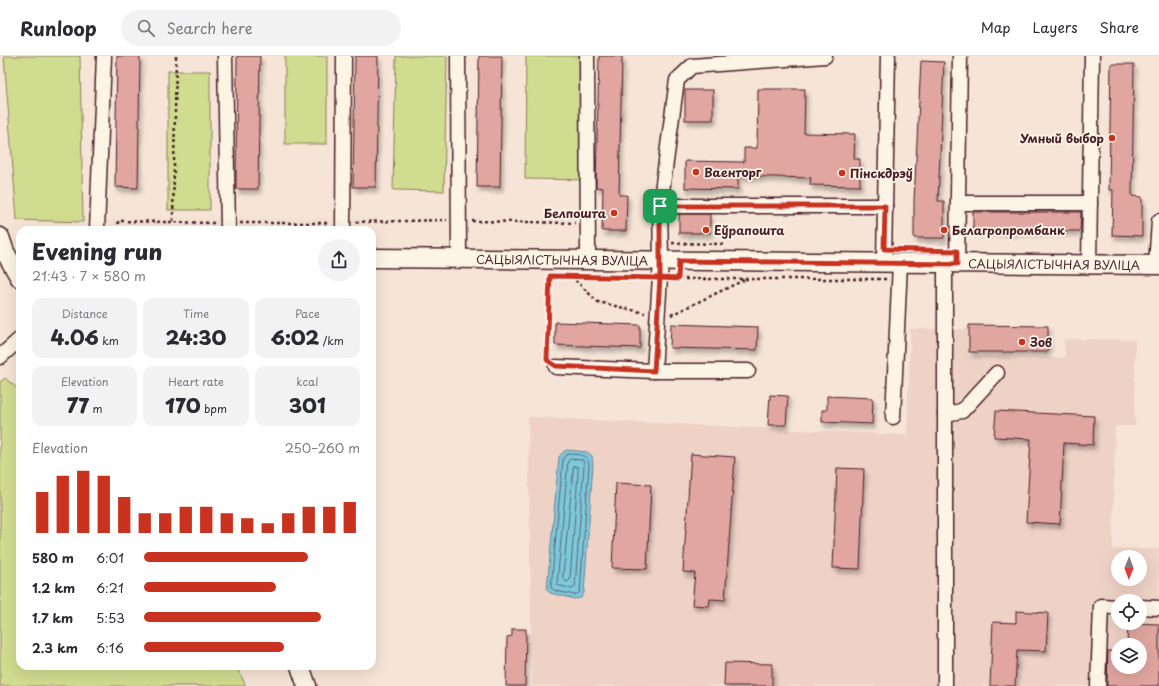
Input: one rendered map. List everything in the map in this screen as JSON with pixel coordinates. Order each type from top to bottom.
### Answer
[{"type":"main road","points":[[0,237],[16,265]]},
{"type":"main road","name":"САЦЫЯЛІСТЫЧНАЯ ВУЛІЦА","points":[[376,258],[660,261],[679,252],[892,263],[1157,265]]},
{"type":"main road","points":[[301,670],[307,686]]},
{"type":"street","points":[[97,226],[104,56]]},
{"type":"street","points":[[225,56],[228,226]]},
{"type":"street","points":[[343,226],[344,56]]},
{"type":"street","points":[[458,56],[459,258]]},
{"type":"street","points":[[587,56],[588,260]]},
{"type":"street","points":[[654,371],[660,261],[660,206],[677,80],[692,66],[825,56]]},
{"type":"street","points":[[888,56],[885,206],[892,263],[893,416]]},
{"type":"street","points":[[945,686],[945,414],[951,264],[958,203],[960,56]]},
{"type":"street","points":[[1089,264],[1092,56]]},
{"type":"street","points":[[958,203],[1090,203]]},
{"type":"street","points":[[660,206],[885,206]]},
{"type":"street","points":[[1157,265],[1159,221]]},
{"type":"street","points":[[0,357],[16,343]]},
{"type":"street","points":[[556,366],[654,371],[748,371]]},
{"type":"street","points":[[945,414],[962,411],[997,373]]},
{"type":"street","points":[[1098,686],[1101,606],[1111,606]]},
{"type":"street","points":[[1147,607],[1159,608]]},
{"type":"path","points":[[173,221],[176,56]]},
{"type":"path","points":[[371,223],[459,220],[576,223],[576,230]]},
{"type":"path","points":[[615,277],[660,261],[679,252],[728,244]]},
{"type":"path","points":[[660,261],[678,279],[679,252]]},
{"type":"path","points":[[556,366],[547,360],[550,276],[557,276]]},
{"type":"path","points":[[564,276],[578,276]]},
{"type":"shaded area","points":[[910,329],[967,329],[969,356],[1065,358],[1064,339],[1135,340],[1135,426],[1115,426],[1113,549],[1159,549],[1159,686],[532,686],[528,417],[907,435]]},
{"type":"green space","points":[[4,56],[80,56],[83,222],[17,220]]},
{"type":"green space","points":[[285,56],[327,56],[327,144],[285,144]]},
{"type":"green space","points":[[396,56],[447,56],[444,191],[393,190]]},
{"type":"green space","points":[[526,56],[593,56],[592,180],[525,179]]},
{"type":"green space","points":[[168,71],[210,71],[210,210],[168,210]]},
{"type":"green space","points":[[5,378],[16,388],[16,670],[238,670],[246,686],[0,686],[0,382]]},
{"type":"water","points":[[567,450],[587,452],[592,456],[593,464],[584,593],[581,598],[575,599],[550,593],[547,589],[559,457]]},
{"type":"building","points":[[117,56],[140,56],[138,188],[115,187]]},
{"type":"building","points":[[237,56],[260,56],[258,189],[236,189]]},
{"type":"building","points":[[355,56],[378,56],[376,187],[353,187]]},
{"type":"building","points":[[479,56],[502,56],[500,187],[477,187]]},
{"type":"building","points":[[599,56],[622,56],[619,195],[627,195],[626,231],[602,231],[603,188],[596,187]]},
{"type":"building","points":[[921,61],[944,62],[938,201],[944,201],[944,238],[914,238],[914,201]]},
{"type":"building","points":[[1111,64],[1134,64],[1132,196],[1142,197],[1142,236],[1112,235],[1113,190],[1109,190]]},
{"type":"building","points":[[758,89],[805,89],[804,133],[855,134],[854,159],[860,159],[860,186],[810,185],[811,178],[738,176],[738,189],[685,188],[685,161],[744,162],[744,148],[757,148]]},
{"type":"building","points":[[685,90],[713,90],[713,120],[685,120]]},
{"type":"building","points":[[973,212],[1081,212],[1080,231],[973,231]]},
{"type":"building","points":[[679,214],[710,214],[710,233],[679,233]]},
{"type":"building","points":[[555,322],[640,325],[640,348],[555,345]]},
{"type":"building","points":[[671,324],[758,327],[757,350],[670,348]]},
{"type":"building","points":[[969,325],[1048,326],[1048,352],[969,352]]},
{"type":"building","points":[[770,395],[788,396],[786,425],[768,425]]},
{"type":"building","points":[[827,396],[873,398],[872,424],[822,422],[822,410],[827,410]]},
{"type":"building","points":[[996,411],[1094,416],[1093,445],[1064,443],[1060,524],[1026,522],[1031,439],[994,437]]},
{"type":"building","points":[[691,454],[735,457],[725,600],[710,599],[709,606],[692,605],[695,573],[683,572]]},
{"type":"building","points":[[837,468],[864,469],[860,569],[833,568]]},
{"type":"building","points":[[616,483],[651,485],[647,569],[612,568]]},
{"type":"building","points":[[1016,611],[1048,613],[1046,651],[1017,650],[1015,686],[990,686],[993,622],[1016,623]]},
{"type":"building","points":[[1147,624],[1159,624],[1159,686],[1107,686],[1108,651],[1111,651],[1111,674],[1147,674],[1147,638],[1127,638],[1128,630],[1147,630]]},
{"type":"building","points":[[512,629],[526,629],[525,686],[506,686],[507,637],[512,636]]},
{"type":"building","points":[[725,663],[772,664],[772,686],[724,686]]},
{"type":"place","name":"Умный выбор","points":[[1112,138]]},
{"type":"place","name":"Ваенторг","points":[[696,172]]},
{"type":"place","name":"Пінскдрэў","points":[[842,173]]},
{"type":"place","name":"Белпошта","points":[[614,213]]},
{"type":"place","name":"Еўрапошта","points":[[706,230]]},
{"type":"place","name":"Белагропромбанк","points":[[944,230]]},
{"type":"place","name":"Зов","points":[[1022,342]]},
{"type":"route","points":[[660,206],[660,278],[550,276],[547,360],[556,366],[654,371],[660,278],[678,279],[679,261],[957,264],[957,251],[884,249],[885,206],[660,206]]}]
